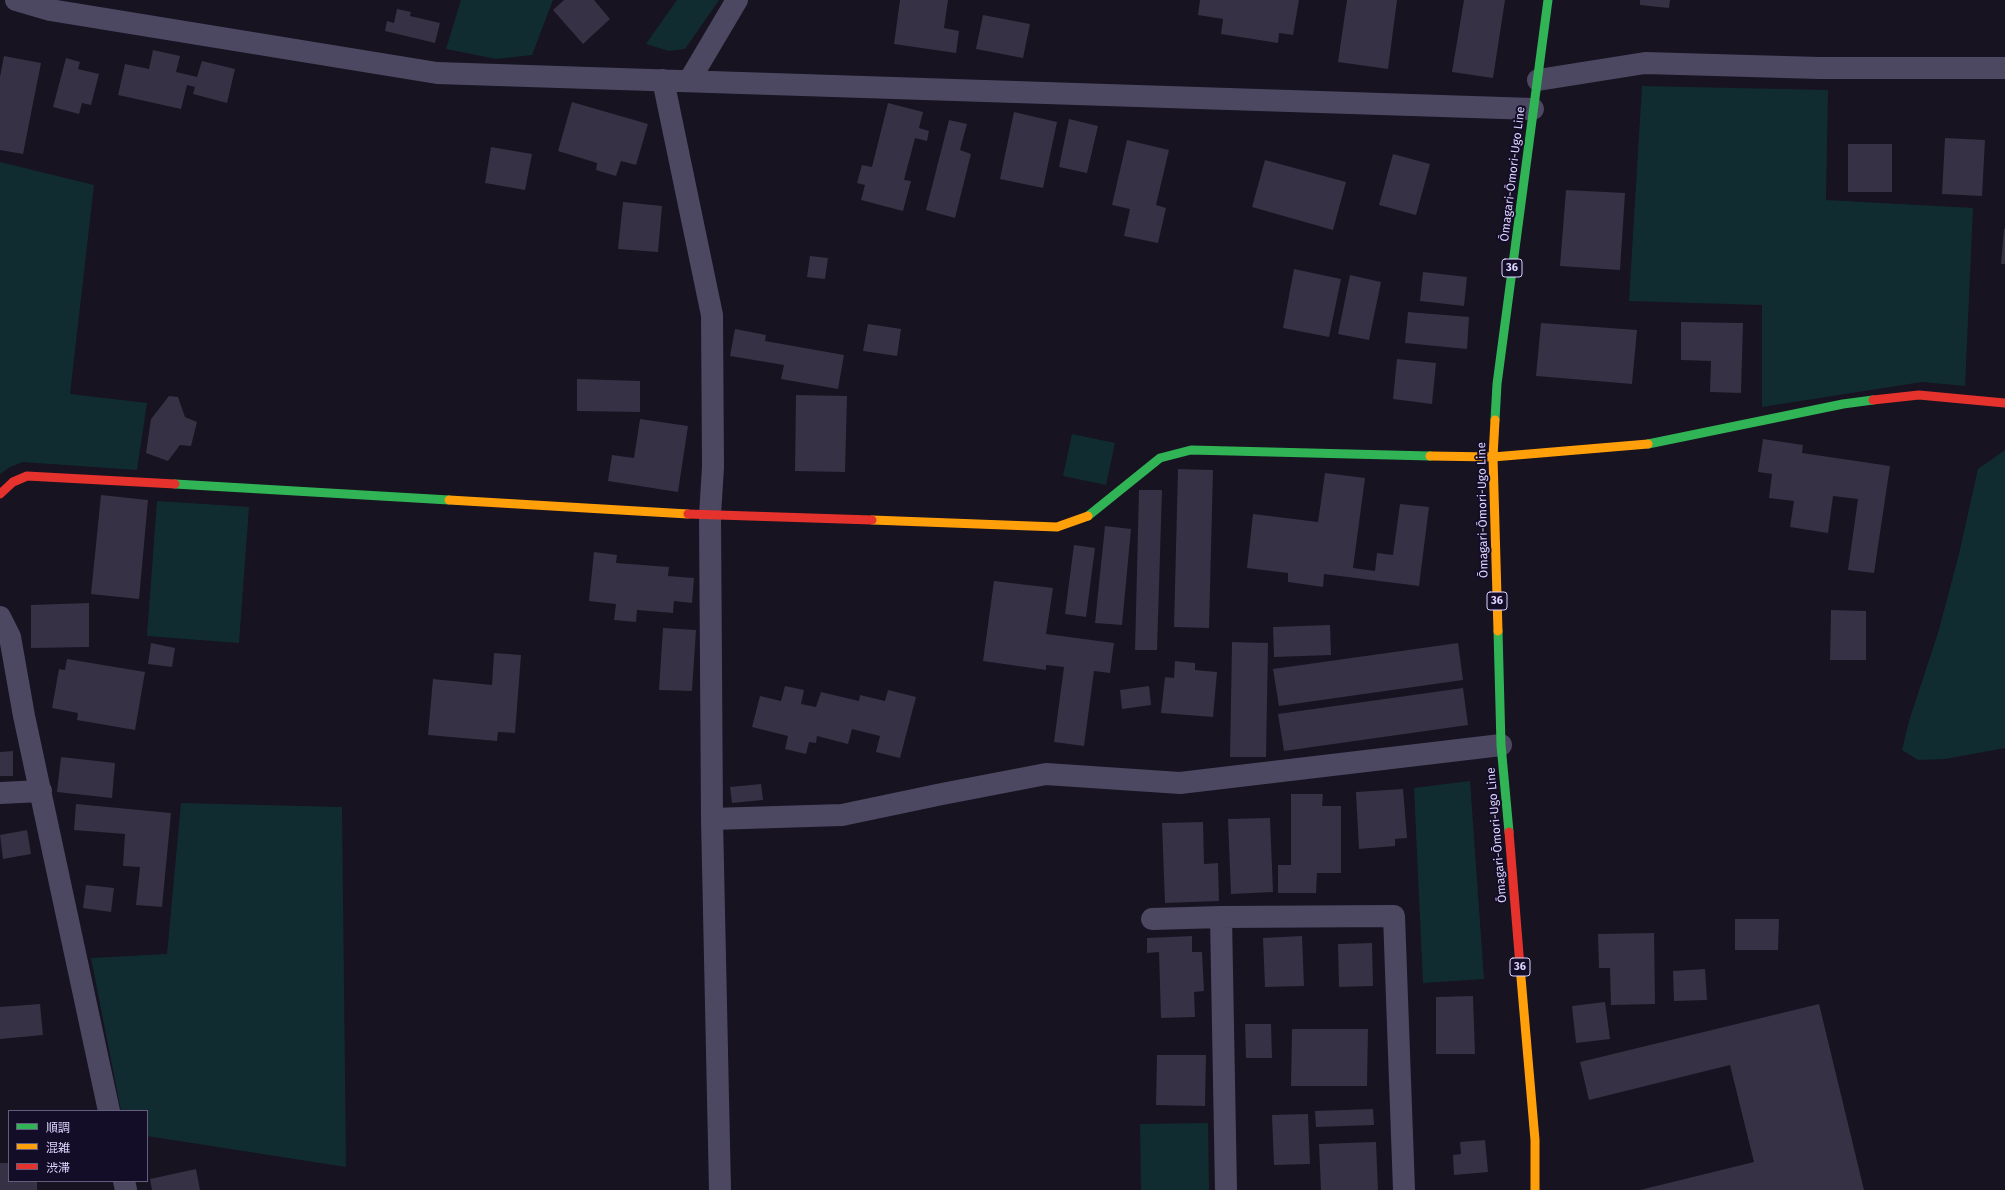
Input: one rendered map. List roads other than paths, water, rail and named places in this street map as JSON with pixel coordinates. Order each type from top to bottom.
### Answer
[{"type":"street","points":[[16,0],[50,10],[437,73],[1533,109]]},
{"type":"street","points":[[689,81],[737,0]]},
{"type":"street","name":"Ōmagari-Ōmori-Ugo Line","points":[[1535,1190],[1534,1132],[1501,744],[1493,457],[1497,384],[1548,0]]},
{"type":"street","points":[[1538,80],[1645,63],[1819,68],[2005,68]]},
{"type":"street","points":[[663,80],[712,315],[713,467],[710,515],[712,820],[720,1190]]},
{"type":"street","points":[[0,494],[13,482],[27,476],[710,515],[1057,527],[1091,515],[1160,458],[1191,450],[1493,457],[1658,443],[1843,404],[1919,395],[2005,403]]},
{"type":"street","points":[[0,617],[10,637],[24,716],[109,1110]]},
{"type":"street","points":[[712,820],[842,815],[1046,774],[1180,782],[1501,744]]},
{"type":"street","points":[[0,793],[41,791]]},
{"type":"street","points":[[1152,919],[1394,916],[1404,1190]]},
{"type":"street","points":[[1221,917],[1226,1190]]}]
